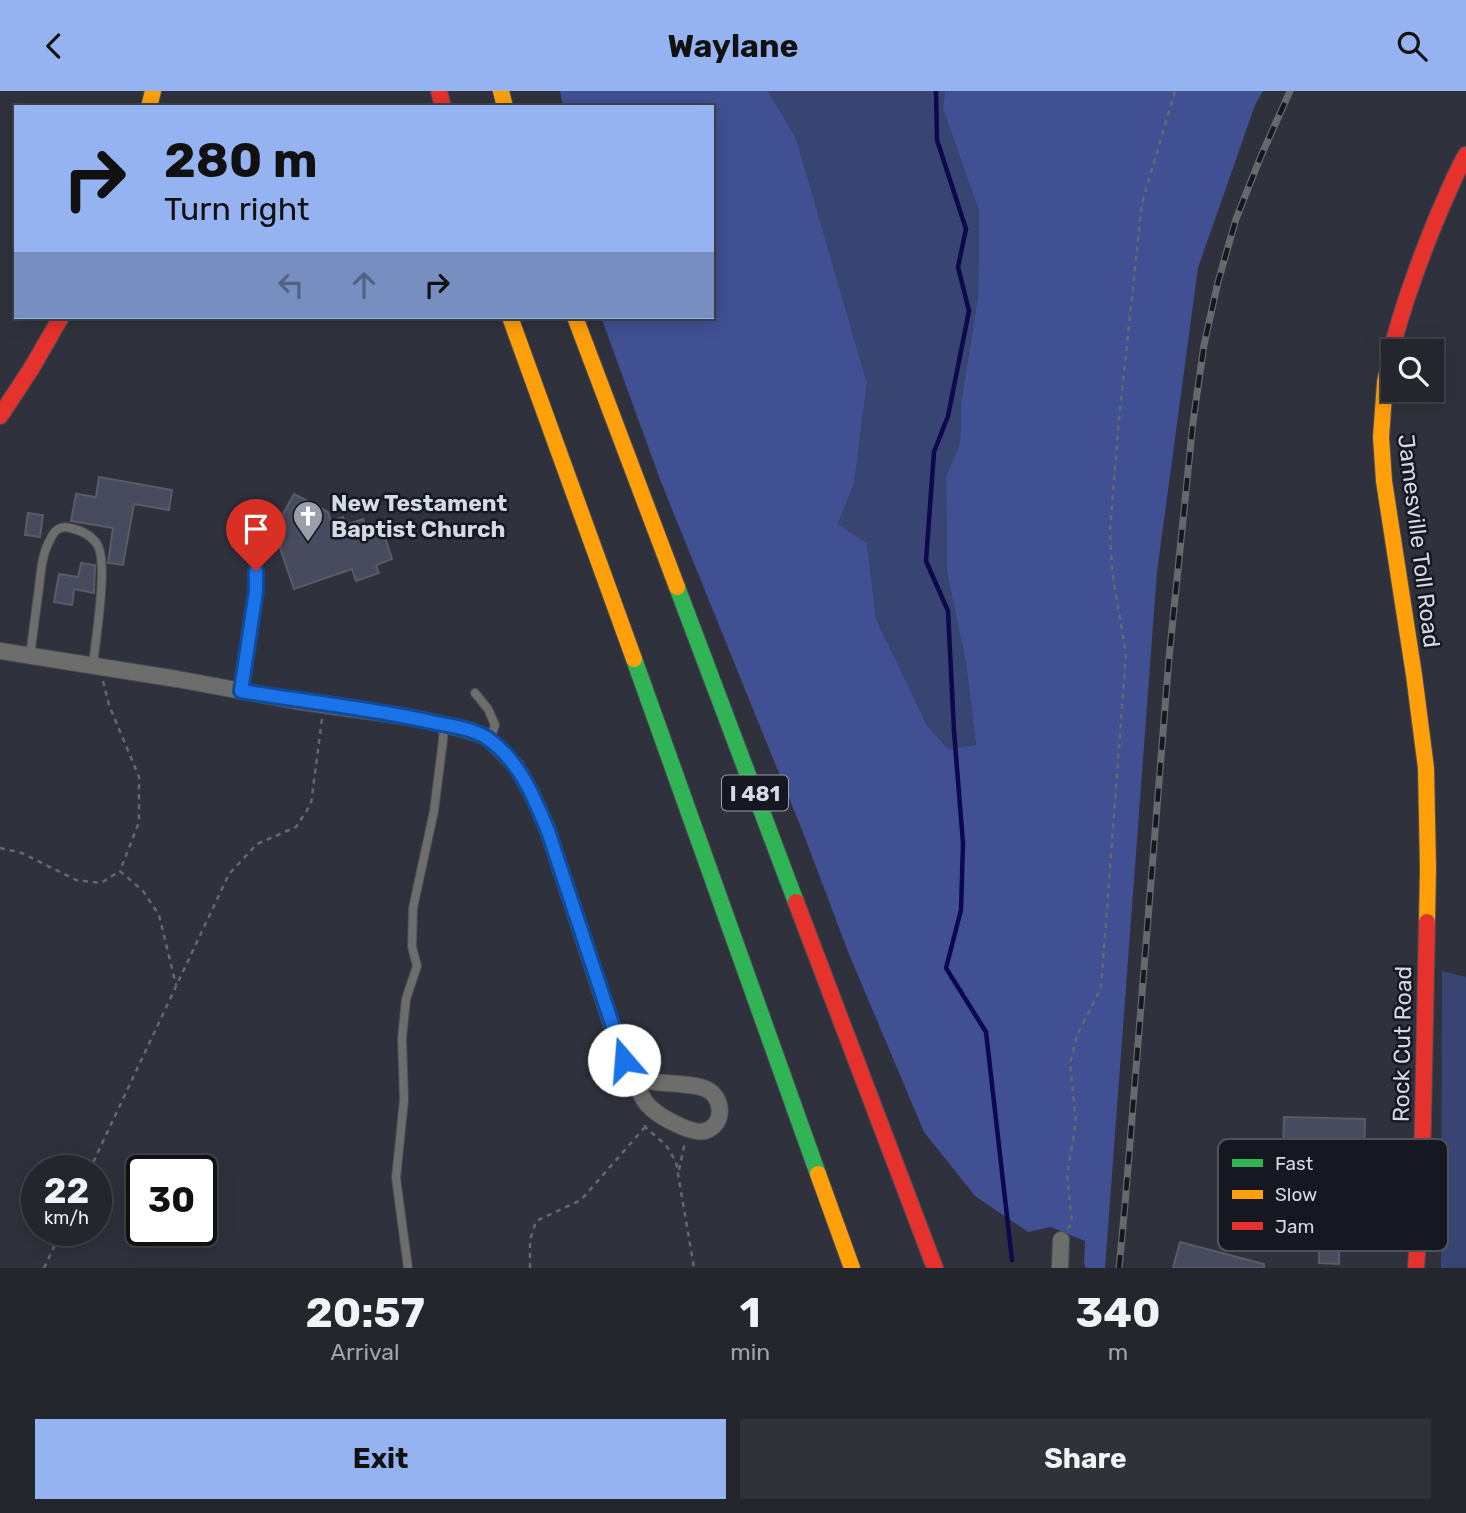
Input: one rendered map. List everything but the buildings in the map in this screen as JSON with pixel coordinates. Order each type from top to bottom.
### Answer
[{"type":"main road","name":"Jamesville Toll Road","points":[[1427,820],[1426,768],[1384,481],[1381,437],[1385,382],[1405,302],[1423,251],[1466,155]]},
{"type":"main road","points":[[0,416],[32,369],[60,319]]},
{"type":"main road","name":"I 481","points":[[511,319],[852,1268]]},
{"type":"main road","name":"I 481","points":[[576,319],[935,1268]]},
{"type":"main road","name":"Rock Cut Road","points":[[1422,1139],[1427,820]]},
{"type":"street","points":[[0,652],[409,717],[463,729],[490,740],[516,765],[543,819],[624,1060],[638,1081],[636,1085],[646,1104],[696,1132],[706,1131],[719,1115],[718,1098],[706,1088],[638,1081]]},
{"type":"street","points":[[1060,1268],[1061,1240]]},
{"type":"lane","points":[[30,656],[44,553],[51,537],[63,527],[91,536],[100,551],[102,580],[98,667]]},
{"type":"lane","points":[[241,691],[256,591],[255,550]]},
{"type":"lane","points":[[475,693],[488,709],[495,725],[490,740]]},
{"type":"lane","points":[[408,1268],[396,1178],[404,1100],[402,1038],[406,999],[417,966],[412,947],[413,908],[434,811],[444,724]]},
{"type":"path","points":[[1061,1240],[1072,1222],[1067,1175],[1076,1122],[1070,1064],[1077,1035],[1101,988],[1126,654],[1112,571],[1110,531],[1119,419],[1142,203],[1175,91]]},
{"type":"path","points":[[0,848],[22,853],[76,880],[101,883],[120,871],[139,822],[139,777],[104,690],[98,667]]},
{"type":"path","points":[[96,1155],[229,874],[257,844],[296,827],[311,804],[323,704]]},
{"type":"path","points":[[120,871],[143,891],[159,915],[176,985]]},
{"type":"path","points":[[530,1268],[530,1240],[536,1221],[581,1200],[645,1127],[652,1109]]},
{"type":"path","points":[[645,1127],[667,1145],[676,1162],[694,1268]]},
{"type":"path","points":[[678,1173],[685,1143],[692,1130]]},
{"type":"path","points":[[44,1268],[54,1246]]},
{"type":"shaded area","points":[[560,91],[768,91],[796,138],[867,383],[854,484],[838,524],[867,543],[876,619],[927,725],[948,749],[976,745],[966,663],[947,572],[946,477],[960,444],[961,403],[978,297],[979,211],[943,109],[945,91],[1263,91],[1255,105],[1198,268],[1157,572],[1105,1268],[1086,1268],[1085,1241],[1051,1227],[1028,1232],[975,1196],[924,1132],[849,954],[802,830],[661,482],[602,319],[714,319],[714,105],[563,105]]},
{"type":"shaded area","points":[[768,91],[945,91],[943,109],[979,211],[978,297],[961,403],[960,444],[946,478],[947,572],[966,663],[976,746],[948,749],[927,725],[876,619],[867,543],[838,524],[854,484],[867,383],[796,138]]},
{"type":"shaded area","points":[[1442,971],[1466,977],[1466,1268],[1441,1268],[1441,1251],[1448,1251],[1448,1139],[1441,1139]]},
{"type":"waterway","points":[[936,91],[937,140],[966,229],[958,267],[969,311],[948,416],[934,452],[926,561],[948,611],[963,843],[961,910],[946,968],[986,1032],[1012,1260]]},
{"type":"railway","points":[[1119,1268],[1169,658],[1193,422],[1204,345],[1236,219],[1290,91]]},
{"type":"traffic: fast","points":[[677,587],[796,902]]},
{"type":"traffic: fast","points":[[634,659],[818,1174]]},
{"type":"traffic: slow","points":[[150,105],[153,91]]},
{"type":"traffic: slow","points":[[501,91],[504,105]]},
{"type":"traffic: slow","points":[[511,319],[634,659]]},
{"type":"traffic: slow","points":[[576,319],[677,587]]},
{"type":"traffic: slow","points":[[1384,402],[1381,437],[1384,481],[1426,768],[1427,922]]},
{"type":"traffic: slow","points":[[818,1174],[852,1268]]},
{"type":"traffic: jam","points":[[439,91],[442,105]]},
{"type":"traffic: jam","points":[[1394,339],[1426,246],[1466,155]]},
{"type":"traffic: jam","points":[[0,416],[60,319]]},
{"type":"traffic: jam","points":[[796,902],[935,1268]]},
{"type":"traffic: jam","points":[[1423,1139],[1427,922]]},
{"type":"traffic: jam","points":[[1416,1268],[1417,1251]]},
{"type":"place","name":"New Testament Baptist Church","points":[[308,543]]},
{"type":"route","points":[[256,571],[256,591],[241,691],[409,717],[463,729],[490,740],[516,765],[548,831],[624,1060]]}]
